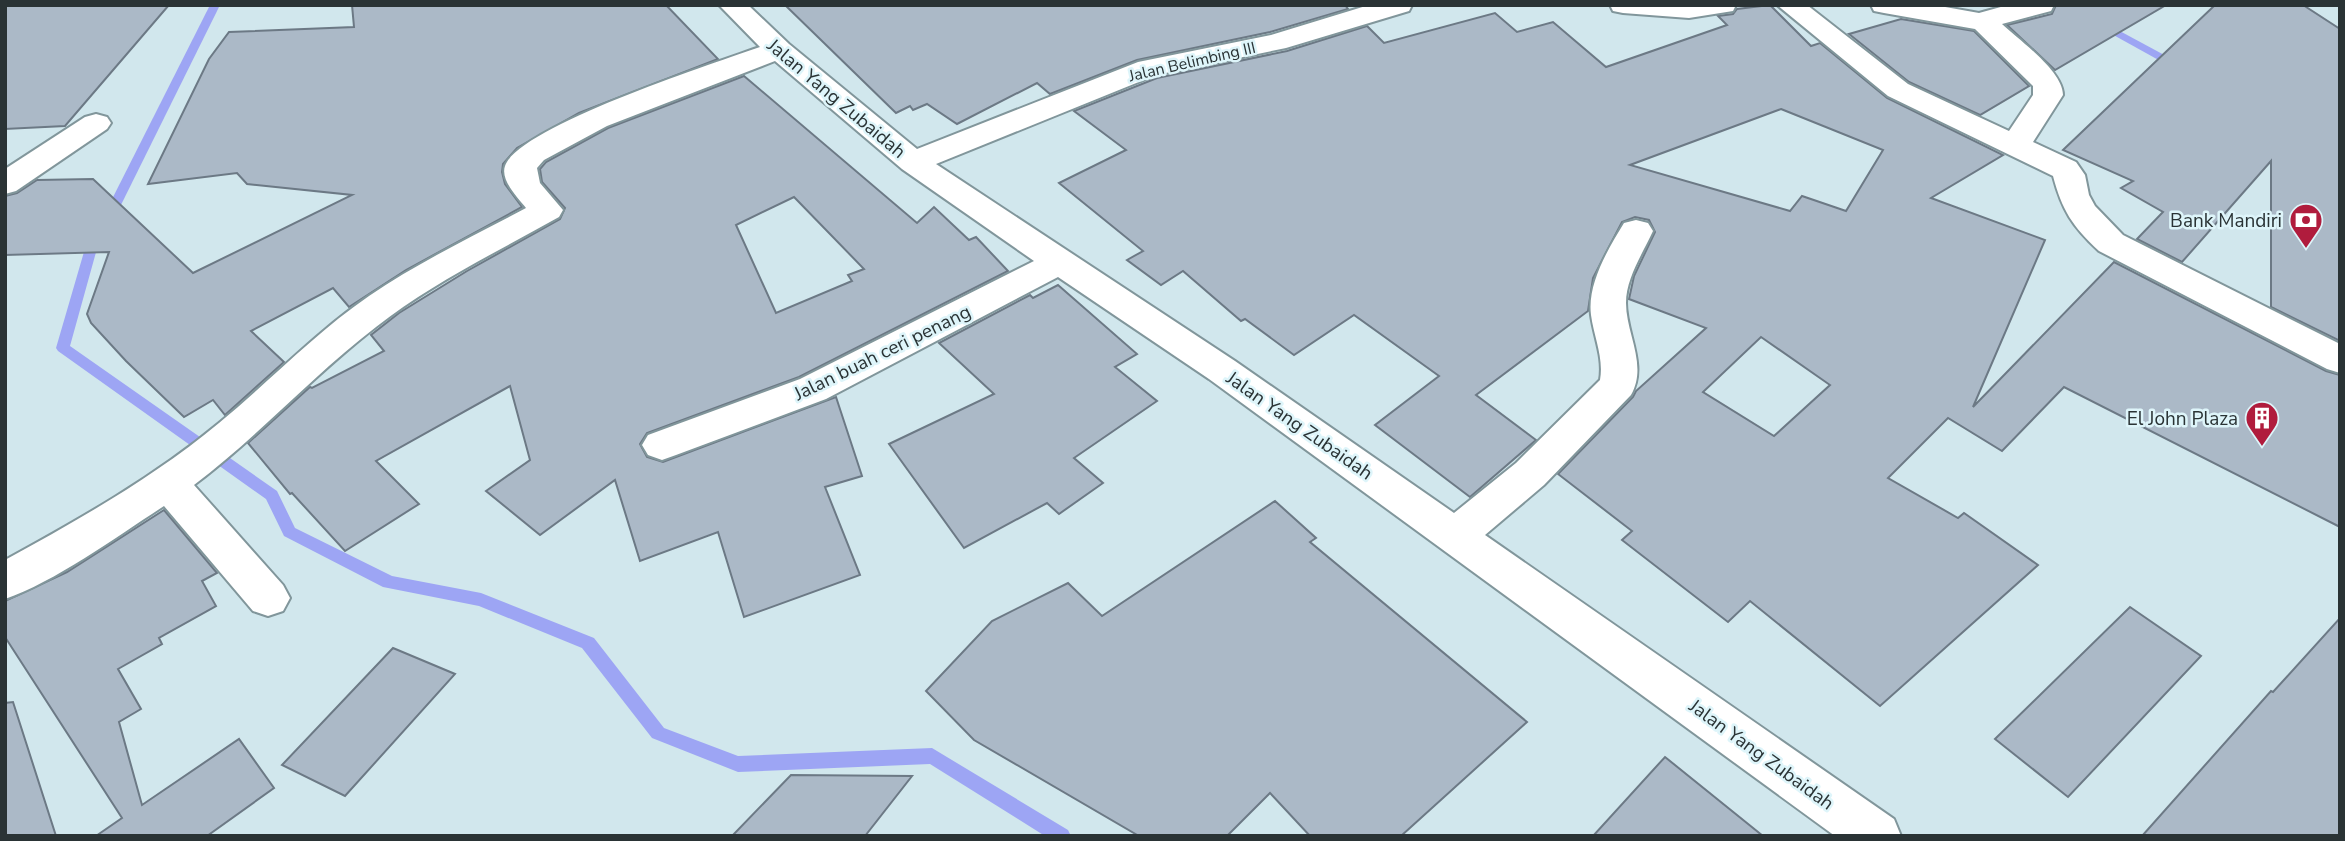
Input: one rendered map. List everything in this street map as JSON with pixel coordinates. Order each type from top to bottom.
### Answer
[{"type":"street","name":"Jalan Yang Zubaidah","points":[[732,5],[779,50],[913,162],[1222,370],[1876,836]]},
{"type":"street","name":"Jalan Belimbing III","points":[[913,162],[1148,68],[1276,42],[1399,5]]},
{"type":"street","points":[[1623,5],[1689,10],[1723,5]]},
{"type":"street","points":[[1790,5],[1898,90],[2060,165],[2068,172],[2072,192],[2087,220],[2111,243],[2340,360]]},
{"type":"street","points":[[1884,5],[1983,21],[2041,5]]},
{"type":"street","points":[[1983,21],[2043,78],[2048,86],[2048,95],[2015,145]]},
{"type":"street","points":[[5,581],[117,518],[176,476],[229,436],[323,352],[381,305],[547,210],[523,183],[521,174],[523,161],[536,150],[611,113],[779,50]]},
{"type":"street","points":[[5,184],[96,123]]},
{"type":"street","points":[[1456,535],[1530,474],[1618,385],[1622,372],[1608,307],[1609,290],[1636,231]]},
{"type":"street","name":"Jalan buah ceri penang","points":[[662,445],[813,389],[1059,262]]},
{"type":"street","points":[[176,476],[268,598]]},
{"type":"building","points":[[5,5],[169,5],[65,126],[5,129]]},
{"type":"building","points":[[352,5],[666,5],[718,59],[579,113],[517,148],[503,164],[502,172],[505,184],[522,207],[406,270],[349,307],[333,288],[251,331],[284,362],[225,415],[213,400],[184,417],[91,323],[87,314],[109,252],[5,255],[5,196],[17,193],[37,180],[93,179],[193,273],[352,195],[247,184],[237,173],[148,184],[209,59],[229,32],[354,27]]},
{"type":"building","points":[[785,5],[1345,5],[1348,9],[1270,32],[1137,60],[1050,94],[1037,83],[957,124],[927,104],[913,110],[910,106],[896,113]]},
{"type":"building","points":[[1770,5],[1811,46],[1820,43],[1887,98],[2003,155],[1931,198],[2045,240],[1973,407],[2114,262],[2326,371],[2340,375],[2340,527],[2064,387],[2002,451],[1948,418],[1888,478],[1958,518],[1964,513],[2038,565],[1880,706],[1750,601],[1728,622],[1622,540],[1632,531],[1558,474],[1636,391],[1706,328],[1629,299],[1634,276],[1655,232],[1649,220],[1635,217],[1622,222],[1593,278],[1588,311],[1476,395],[1536,440],[1470,497],[1375,425],[1439,376],[1354,315],[1294,355],[1245,319],[1241,321],[1183,271],[1161,285],[1127,260],[1143,251],[1059,183],[1126,150],[1074,111],[1157,78],[1287,51],[1367,26],[1384,43],[1495,13],[1517,32],[1553,22],[1606,67],[1727,25],[1718,16],[1733,14],[1737,9]],"holes":[[[1781,109],[1883,150],[1846,211],[1802,196],[1790,211],[1630,165]],[[1761,337],[1830,385],[1774,436],[1703,392]]]},
{"type":"building","points":[[2056,5],[2166,5],[2055,70],[2007,25],[2052,14]]},
{"type":"building","points":[[2215,5],[2303,5],[2340,29],[2340,341],[2271,307],[2271,161],[2182,262],[2137,239],[2163,212],[2121,188],[2133,181],[2063,150]]},
{"type":"building","points":[[1901,19],[1974,31],[2029,86],[1980,115],[1909,82],[1849,34]]},
{"type":"building","points":[[744,76],[917,223],[934,207],[969,240],[976,237],[1008,271],[799,377],[647,433],[640,444],[647,457],[663,462],[836,397],[862,476],[825,487],[860,575],[744,617],[718,532],[640,561],[615,480],[540,535],[486,491],[530,460],[510,386],[376,461],[419,504],[345,551],[292,493],[290,494],[248,443],[310,387],[384,351],[371,335],[399,313],[560,219],[565,208],[542,182],[540,169],[546,162],[608,128]],"holes":[[[794,197],[864,269],[848,275],[852,281],[776,313],[736,225]]]},
{"type":"building","points":[[1058,285],[1137,354],[1115,367],[1157,401],[1074,458],[1103,483],[1059,514],[1047,503],[964,548],[889,444],[994,394],[939,343],[1030,295],[1033,298]]},
{"type":"building","points":[[1275,501],[1316,538],[1310,542],[1527,722],[1401,836],[1310,836],[1270,793],[1227,836],[1139,836],[974,740],[926,691],[992,621],[1068,583],[1102,616]]},
{"type":"building","points":[[164,510],[217,573],[202,581],[216,606],[159,638],[162,644],[118,669],[141,709],[119,722],[142,805],[239,739],[274,788],[207,836],[96,836],[122,818],[5,637],[5,601],[67,572]]},
{"type":"building","points":[[2130,607],[2201,656],[2068,797],[1995,739]]},
{"type":"building","points":[[2340,618],[2340,836],[2142,836],[2271,691],[2273,692]]},
{"type":"building","points":[[393,648],[455,674],[345,796],[282,765]]},
{"type":"building","points":[[13,702],[56,836],[5,836],[5,703]]},
{"type":"building","points":[[1665,757],[1763,836],[1593,836]]},
{"type":"building","points":[[791,775],[912,776],[865,836],[732,836]]},
{"type":"waterway","points":[[109,217],[215,5]]},
{"type":"waterway","points":[[2103,25],[2177,66]]},
{"type":"waterway","points":[[97,237],[92,245],[63,348],[272,495],[289,532],[389,582],[481,600],[588,643],[658,733],[738,764],[932,756],[1062,836]]},
{"type":"place","name":"Bank Mandiri","points":[[2306,250]]},
{"type":"place","name":"El John Plaza","points":[[2262,448]]}]
